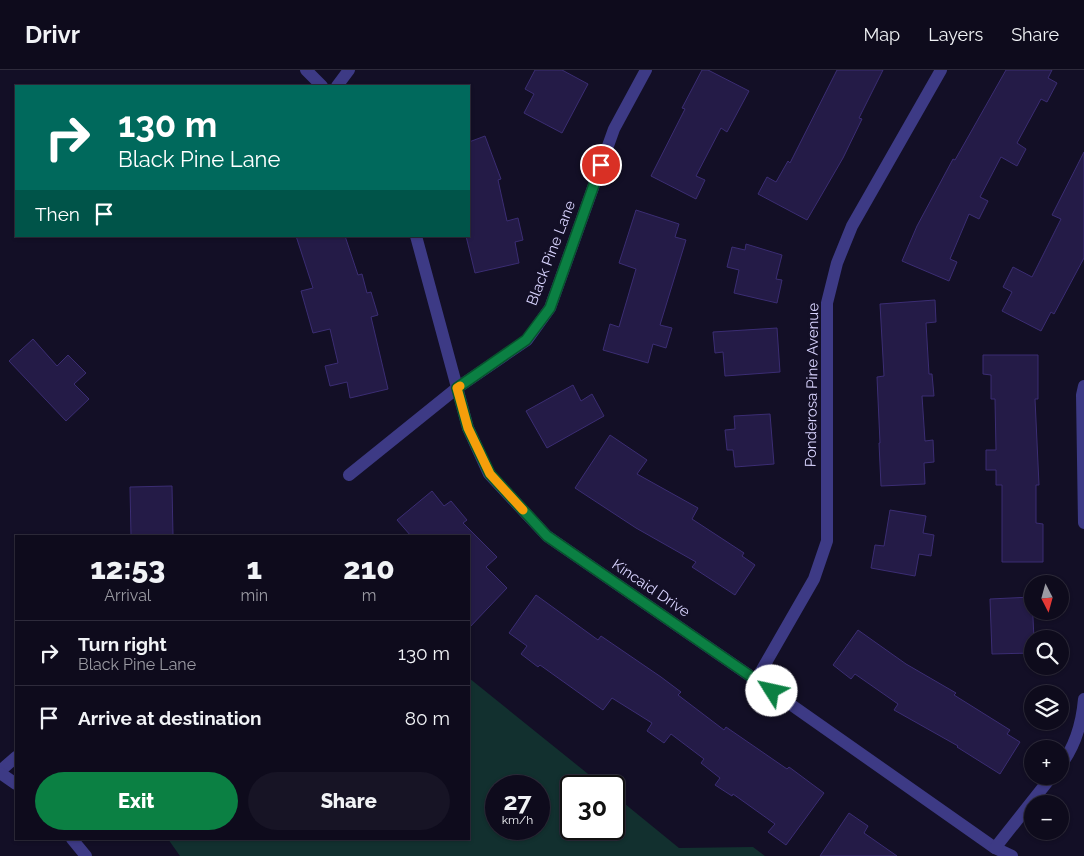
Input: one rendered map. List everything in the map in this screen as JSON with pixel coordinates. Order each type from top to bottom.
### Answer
[{"type":"street","points":[[306,70],[321,85]]},
{"type":"street","points":[[337,85],[349,70]]},
{"type":"street","name":"Black Pine Lane","points":[[349,474],[457,388],[526,340],[550,308],[614,129],[646,70]]},
{"type":"street","name":"Ponderosa Pine Avenue","points":[[756,680],[814,578],[827,540],[827,303],[837,264],[852,226],[941,70]]},
{"type":"street","name":"Kincaid Drive","points":[[416,237],[468,428],[490,474],[547,536],[995,848],[1012,856]]},
{"type":"street","points":[[1084,386],[1082,395],[1084,523]]},
{"type":"street","points":[[1069,753],[1082,720],[1084,699]]},
{"type":"street","points":[[15,758],[0,772],[15,783]]},
{"type":"street","points":[[995,848],[1045,785]]},
{"type":"street","points":[[73,840],[86,856]]},
{"type":"green space","points":[[470,679],[589,775],[560,775],[560,840],[625,840],[625,804],[679,848],[753,847],[765,856],[180,856],[169,840],[470,840]]},
{"type":"building","points":[[535,70],[562,70],[588,84],[562,133],[524,113],[534,94],[525,89]]},
{"type":"building","points":[[702,70],[708,70],[749,91],[727,132],[721,128],[696,176],[705,180],[696,199],[651,176],[685,109],[682,108]]},
{"type":"building","points":[[837,70],[883,70],[859,118],[862,119],[843,158],[807,220],[758,194],[767,177],[776,182],[788,161],[790,163]]},
{"type":"building","points":[[1006,70],[1052,70],[1048,78],[1057,83],[1047,102],[1041,99],[1017,143],[1026,149],[1017,166],[1001,157],[980,197],[988,201],[979,219],[969,214],[950,259],[957,262],[949,281],[902,261],[917,226],[953,159],[955,160]]},
{"type":"building","points":[[485,136],[501,179],[498,180],[507,221],[518,218],[523,240],[515,242],[519,263],[475,273],[466,237],[470,237],[470,142]]},
{"type":"building","points":[[1084,152],[1084,258],[1054,314],[1051,312],[1041,331],[1002,311],[1012,292],[1003,287],[1013,267],[1032,277],[1061,219],[1052,215]]},
{"type":"building","points":[[636,210],[679,224],[675,237],[686,240],[660,325],[672,328],[666,348],[653,344],[648,363],[603,350],[610,324],[619,327],[636,269],[619,263]]},
{"type":"building","points":[[296,237],[345,237],[358,275],[362,274],[367,293],[371,292],[378,315],[371,317],[388,389],[350,398],[347,382],[330,386],[325,366],[338,363],[330,329],[313,333],[301,291],[313,288]]},
{"type":"building","points":[[746,244],[782,255],[776,279],[782,280],[777,303],[734,293],[739,270],[727,267],[732,247],[745,250]]},
{"type":"building","points":[[935,300],[936,322],[926,323],[929,374],[932,374],[934,396],[922,396],[925,441],[933,440],[934,462],[924,463],[925,484],[881,486],[877,377],[884,376],[880,304]]},
{"type":"building","points":[[777,328],[780,372],[725,376],[723,352],[715,353],[713,332]]},
{"type":"building","points":[[33,339],[57,366],[68,355],[86,373],[74,384],[89,399],[66,421],[9,361]]},
{"type":"building","points":[[983,355],[1038,355],[1038,399],[1035,399],[1039,485],[1036,485],[1036,523],[1043,524],[1043,562],[1002,562],[1002,485],[996,485],[996,470],[986,470],[986,450],[996,450],[995,399],[991,399],[991,375],[983,374]]},
{"type":"building","points":[[573,385],[581,401],[592,394],[604,416],[547,448],[526,411]]},
{"type":"building","points":[[770,414],[774,464],[735,467],[733,450],[727,450],[725,430],[735,429],[734,416]]},
{"type":"building","points":[[610,435],[647,460],[637,474],[698,508],[692,519],[744,553],[742,556],[755,565],[735,595],[692,567],[696,562],[636,528],[575,488]]},
{"type":"building","points":[[172,486],[173,535],[131,535],[130,487]]},
{"type":"building","points":[[432,491],[444,506],[451,501],[467,520],[463,523],[497,557],[486,567],[507,588],[470,627],[470,535],[410,535],[397,520]]},
{"type":"building","points":[[890,510],[926,516],[923,533],[934,535],[931,556],[919,554],[915,576],[871,568],[875,545],[884,546]]},
{"type":"building","points":[[536,595],[598,640],[601,636],[661,677],[681,692],[678,695],[724,730],[726,727],[787,769],[789,767],[824,793],[786,845],[768,832],[775,824],[733,794],[732,796],[715,785],[720,778],[701,763],[704,759],[671,734],[664,743],[647,731],[652,723],[612,698],[603,710],[540,665],[538,667],[521,654],[527,646],[509,633]]},
{"type":"building","points":[[1024,597],[1024,620],[1033,620],[1034,630],[1024,630],[1024,653],[992,654],[990,599]]},
{"type":"building","points":[[858,630],[906,664],[956,693],[954,695],[1010,730],[1007,734],[1020,742],[1000,774],[958,746],[894,710],[898,704],[855,674],[851,679],[833,665]]},
{"type":"building","points":[[849,813],[868,826],[864,833],[897,856],[820,856]]},
{"type":"slow traffic","points":[[460,386],[457,388],[468,428],[490,474],[523,510]]},
{"type":"route","points":[[601,165],[550,308],[526,340],[457,388],[468,428],[490,474],[547,536],[772,691]]}]
